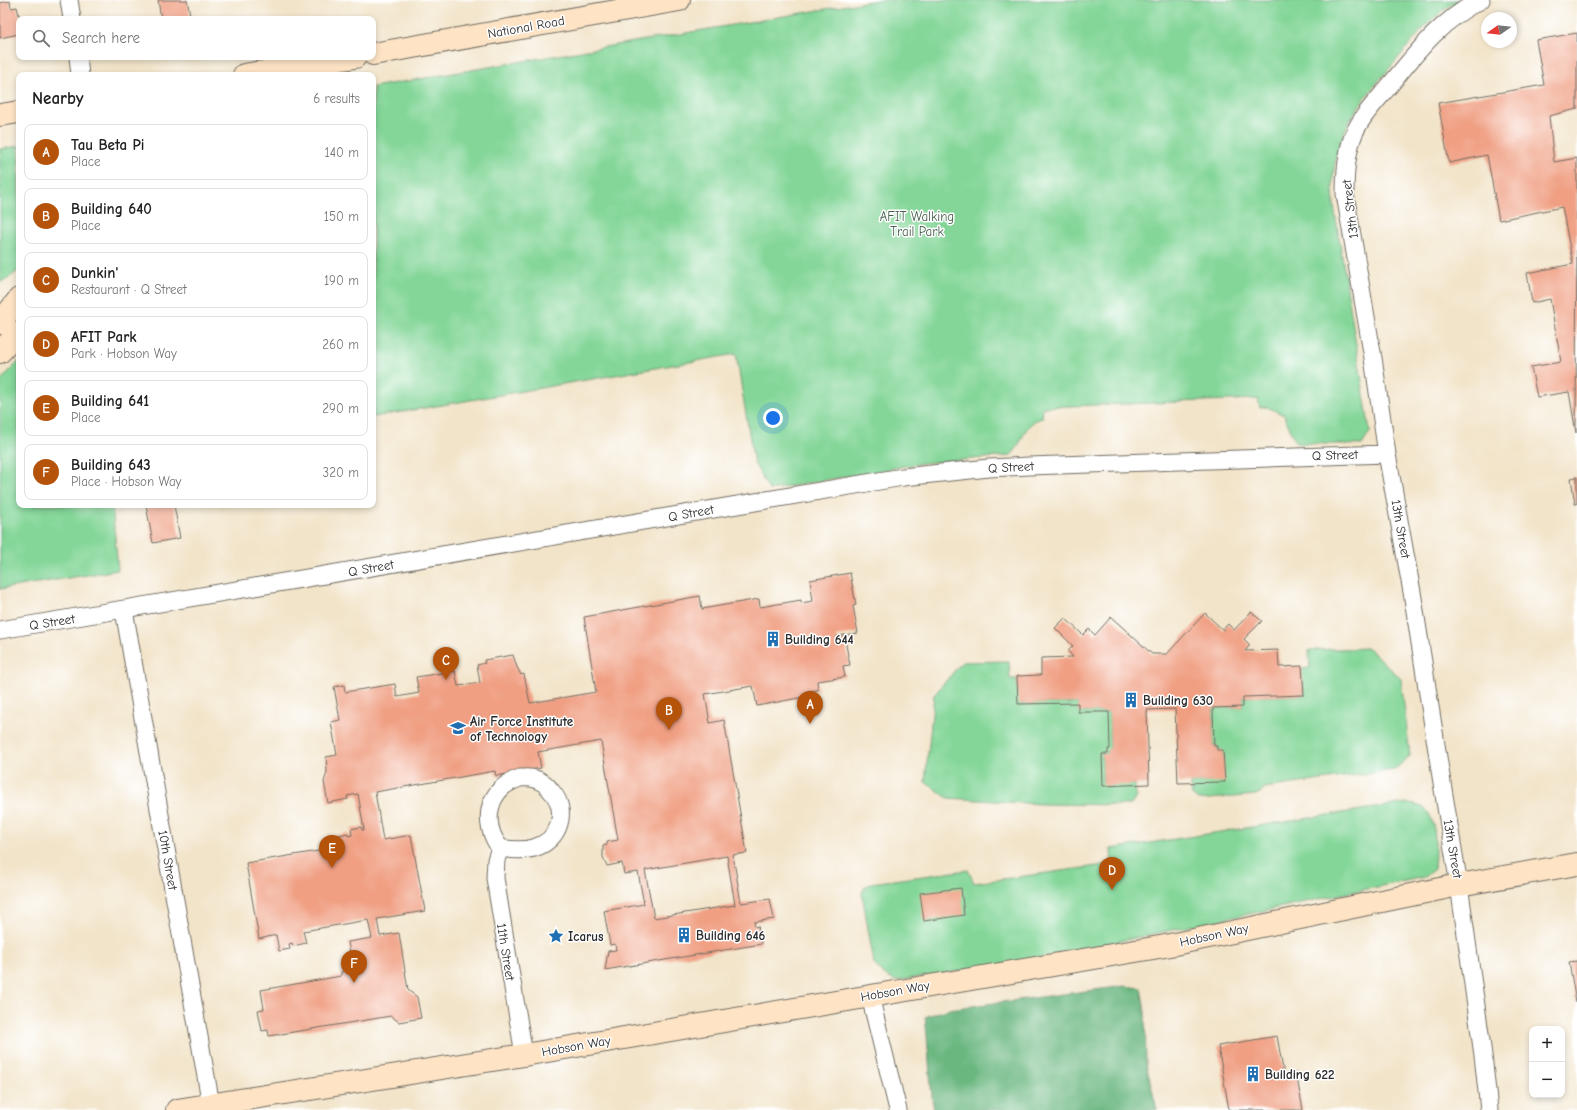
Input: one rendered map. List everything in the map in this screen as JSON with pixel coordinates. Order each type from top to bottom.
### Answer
[{"type":"street","points":[[69,0],[72,16]]},
{"type":"street","name":"National Road","points":[[376,53],[679,0]]},
{"type":"street","name":"13th Street","points":[[1481,0],[1468,6],[1429,38],[1361,119],[1352,140],[1345,169],[1345,194],[1373,358],[1387,454],[1412,592],[1459,885],[1483,1055],[1488,1110]]},
{"type":"street","points":[[78,60],[80,72]]},
{"type":"street","points":[[262,72],[336,60]]},
{"type":"street","points":[[0,115],[16,112]]},
{"type":"street","points":[[0,297],[16,292]]},
{"type":"street","points":[[0,303],[16,293]]},
{"type":"street","points":[[0,312],[16,298]]},
{"type":"street","points":[[0,323],[16,303]]},
{"type":"street","points":[[0,352],[16,335]]},
{"type":"street","name":"Q Street","points":[[0,630],[910,477],[989,468],[1029,466],[1387,454]]},
{"type":"street","name":"10th Street","points":[[124,610],[212,1107]]},
{"type":"street","points":[[520,778],[536,779],[544,783],[555,795],[559,803],[561,813],[558,830],[550,838],[534,848],[511,850],[500,848],[491,834],[489,818],[490,807],[499,790],[511,781],[520,778]]},
{"type":"street","name":"11th Street","points":[[500,848],[496,860],[495,878],[524,1055]]},
{"type":"street","name":"Hobson Way","points":[[177,1110],[212,1107],[1164,946],[1459,885],[1577,864]]},
{"type":"street","points":[[870,996],[898,1110]]},
{"type":"green space","name":"AFIT Walking Trail Park","points":[[877,0],[1459,0],[1441,12],[1426,25],[1365,98],[1347,126],[1336,159],[1333,181],[1334,206],[1370,432],[1362,445],[1296,443],[1284,415],[1267,407],[1260,408],[1258,399],[1043,407],[1042,418],[1031,424],[1015,451],[1010,456],[923,463],[769,490],[754,463],[736,354],[376,416],[376,86]]},
{"type":"green space","points":[[16,146],[16,272],[0,282],[0,149]]},
{"type":"green space","points":[[16,364],[16,508],[112,508],[118,570],[0,589],[0,381]]},
{"type":"green space","points":[[1368,648],[1401,679],[1410,756],[1394,770],[1264,788],[1260,793],[1255,795],[1198,800],[1192,795],[1191,783],[1224,781],[1223,751],[1217,750],[1217,746],[1214,746],[1213,708],[1243,707],[1243,697],[1304,695],[1302,669],[1310,668],[1309,650]]},
{"type":"green space","points":[[1009,661],[1010,679],[1017,679],[1019,704],[1078,703],[1078,712],[1109,712],[1110,749],[1108,750],[1108,754],[1102,754],[1103,785],[1135,784],[1136,797],[1131,805],[1040,804],[948,798],[925,782],[934,695],[962,662]]},
{"type":"green space","points":[[1406,803],[1422,807],[1431,818],[1434,826],[1434,869],[1424,877],[1025,961],[895,981],[884,975],[874,964],[862,893],[865,887],[871,883],[968,870],[974,883],[1112,864],[1111,849]]},
{"type":"green space","points":[[1125,986],[1141,988],[1145,1011],[1146,1064],[1157,1110],[934,1110],[925,1017],[949,1009]]},
{"type":"building","points":[[158,0],[187,0],[190,16],[161,16]]},
{"type":"building","points":[[10,1],[11,8],[17,7],[19,16],[16,16],[16,35],[0,38],[0,3]]},
{"type":"building","points":[[1577,33],[1577,109],[1549,116],[1554,162],[1577,158],[1576,433],[1569,392],[1537,397],[1531,367],[1561,362],[1550,299],[1532,303],[1527,273],[1573,264],[1562,207],[1499,220],[1487,155],[1449,163],[1438,103],[1544,85],[1536,40]]},
{"type":"building","points":[[1577,477],[1577,504],[1575,504],[1571,478]]},
{"type":"building","points":[[147,508],[175,508],[180,538],[153,543]]},
{"type":"building","points":[[850,573],[856,605],[853,606],[858,633],[837,636],[838,641],[845,640],[850,665],[843,666],[845,677],[817,681],[818,690],[808,691],[809,696],[757,706],[753,686],[705,694],[710,723],[724,720],[747,853],[733,855],[741,903],[770,899],[774,919],[754,922],[755,927],[758,926],[761,944],[605,970],[608,951],[616,950],[615,944],[610,945],[604,911],[644,904],[638,872],[624,874],[622,863],[607,866],[603,857],[603,846],[607,845],[607,842],[618,840],[601,741],[538,752],[541,768],[496,776],[495,771],[375,792],[383,840],[411,835],[425,911],[377,919],[380,936],[399,933],[408,990],[417,997],[421,1018],[399,1022],[391,1016],[269,1036],[268,1030],[262,1031],[258,1010],[264,1009],[261,990],[341,976],[341,973],[351,959],[348,942],[372,938],[368,920],[303,931],[306,943],[293,946],[292,943],[289,944],[290,949],[279,951],[276,935],[259,939],[246,863],[336,848],[334,836],[348,833],[348,836],[352,835],[351,829],[361,827],[362,830],[364,830],[358,794],[347,796],[348,799],[328,803],[324,782],[327,772],[326,757],[337,755],[331,722],[340,720],[334,687],[344,685],[345,692],[395,684],[397,697],[419,693],[416,677],[455,671],[458,686],[480,683],[477,665],[485,663],[484,660],[513,655],[521,675],[524,674],[530,703],[596,692],[584,617],[700,596],[702,609],[759,599],[760,607],[801,600],[801,603],[813,601],[810,580]],"holes":[[[727,856],[735,905],[654,918],[645,870]]]},
{"type":"building","name":"Building 630","points":[[1251,612],[1262,621],[1244,639],[1250,645],[1245,651],[1278,650],[1279,667],[1302,666],[1304,695],[1243,697],[1243,707],[1213,708],[1214,746],[1217,746],[1217,750],[1223,750],[1225,782],[1178,783],[1175,709],[1147,710],[1149,784],[1103,786],[1102,754],[1108,754],[1108,749],[1110,749],[1109,712],[1078,712],[1078,703],[1018,704],[1017,676],[1041,675],[1041,658],[1073,657],[1068,651],[1073,646],[1055,628],[1065,618],[1083,635],[1089,629],[1095,635],[1111,617],[1152,654],[1167,654],[1205,613],[1223,630],[1228,624],[1234,630]]},
{"type":"building","points":[[961,888],[964,915],[924,921],[920,893]]},
{"type":"building","points":[[1577,961],[1577,1002],[1576,1002],[1569,962]]},
{"type":"building","name":"Building 622","points":[[1277,1036],[1284,1075],[1296,1073],[1303,1110],[1229,1110],[1218,1046]]},
{"type":"place","name":"Building 644","points":[[773,639]]},
{"type":"place","name":"Dunkin'","points":[[446,680]]},
{"type":"place","name":"Building 630","points":[[1131,700]]},
{"type":"place","name":"Tau Beta Pi","points":[[810,724]]},
{"type":"place","name":"Air Force Institute of Technology","points":[[458,728]]},
{"type":"place","name":"Building 640","points":[[669,730]]},
{"type":"place","name":"Building 641","points":[[332,868]]},
{"type":"place","name":"AFIT Park","points":[[1112,890]]},
{"type":"place","name":"Building 646","points":[[684,935]]},
{"type":"place","name":"Icarus","points":[[556,936]]},
{"type":"place","name":"Building 643","points":[[354,983]]},
{"type":"place","name":"Building 622","points":[[1253,1074]]}]
